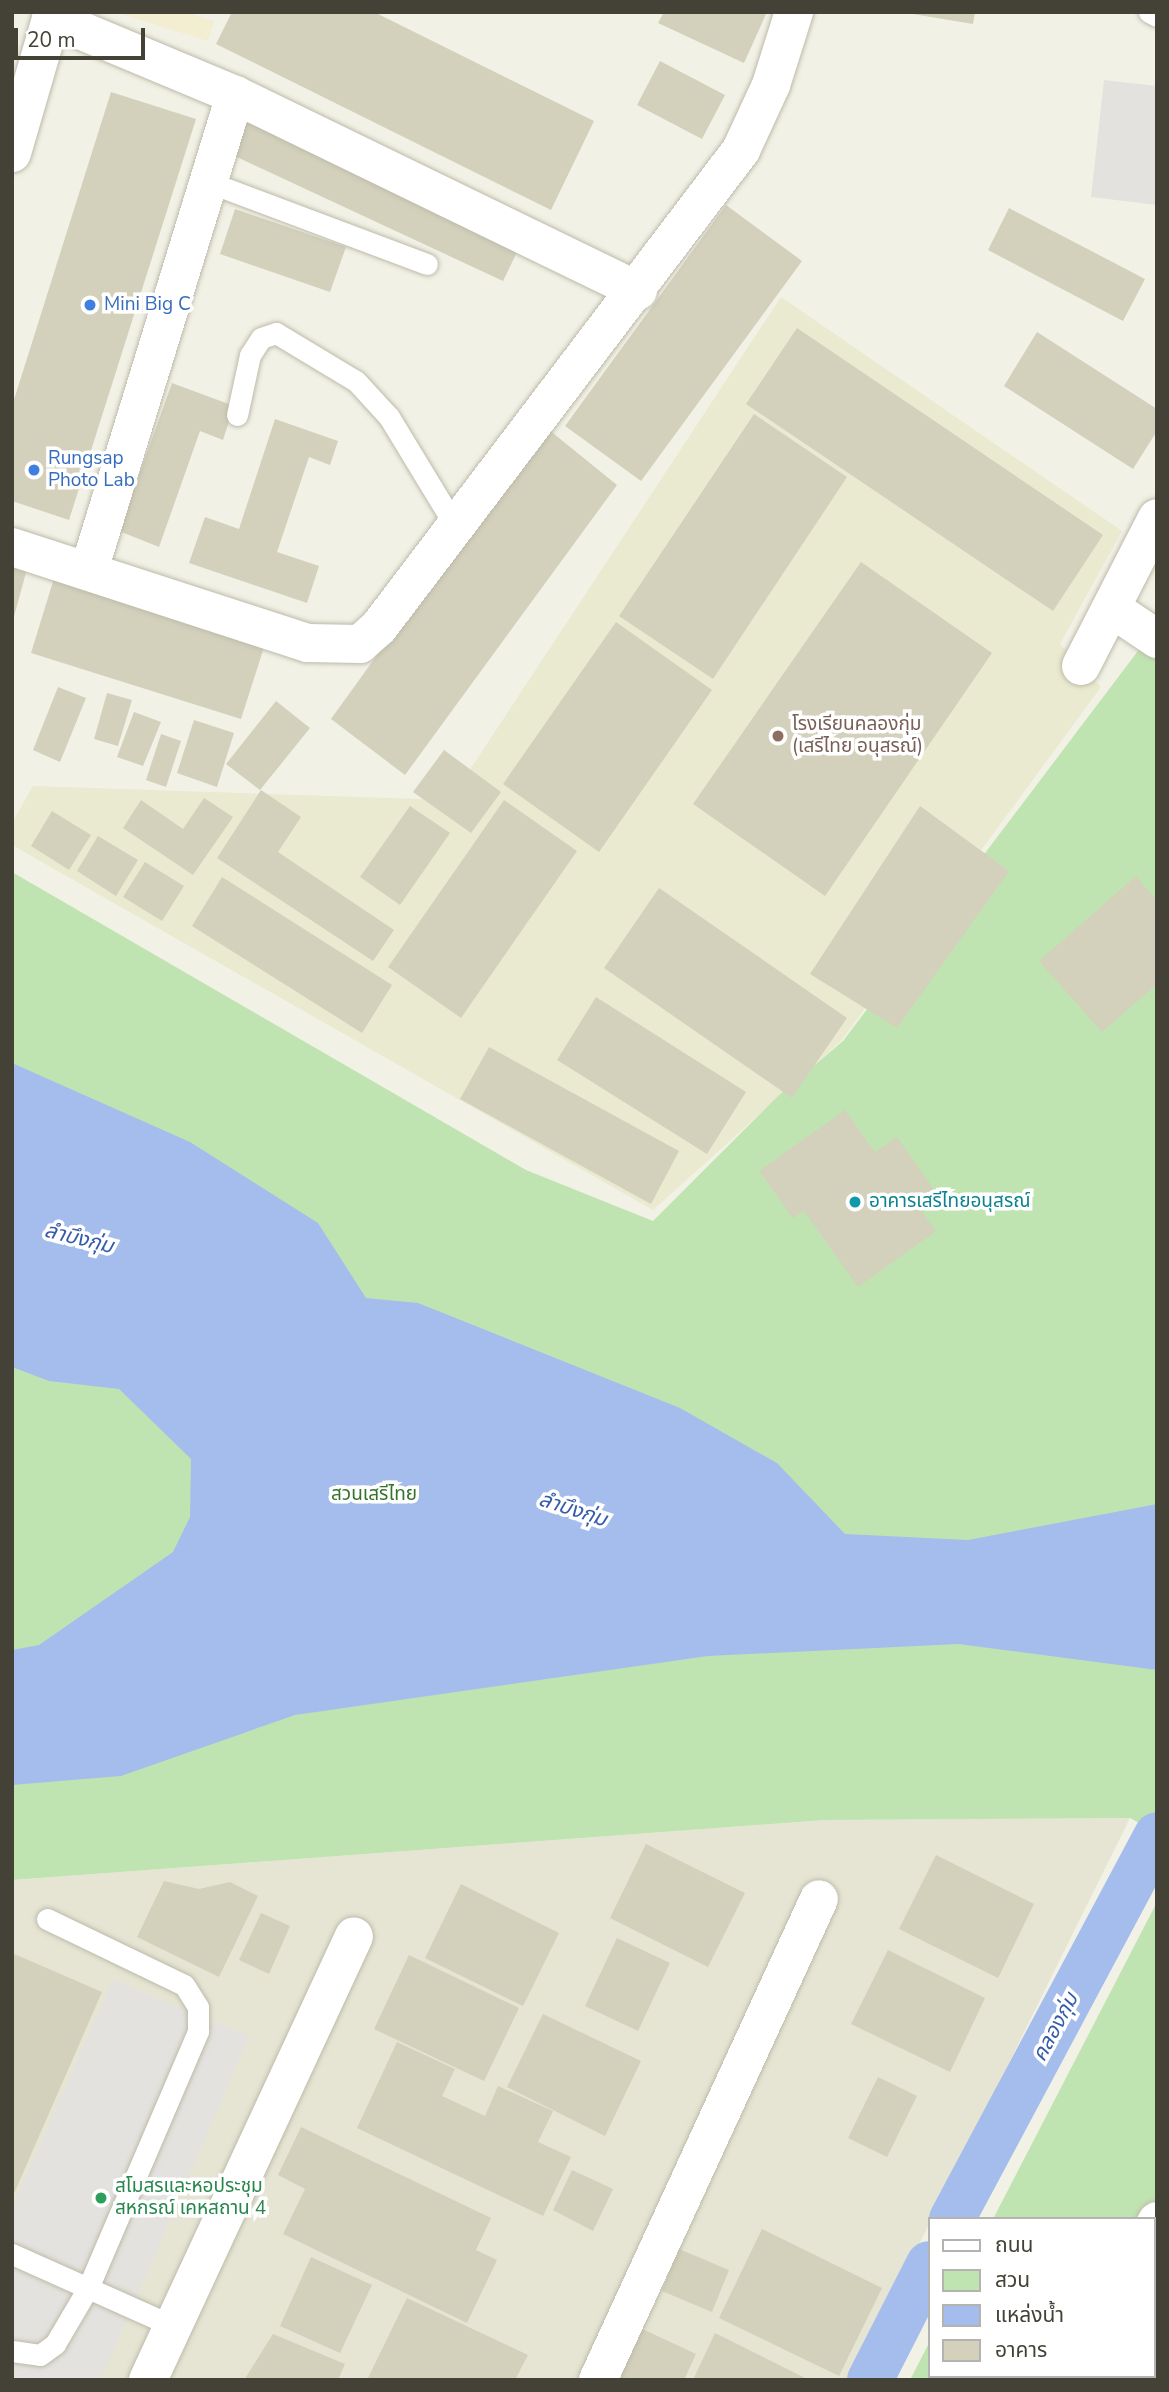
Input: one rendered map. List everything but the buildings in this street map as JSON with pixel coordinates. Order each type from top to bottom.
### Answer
[{"type":"street","points":[[12,547],[90,568],[333,648],[359,644],[379,627],[638,290],[741,150],[771,85],[794,12]]},
{"type":"street","points":[[12,153],[52,15],[235,95],[638,290]]},
{"type":"street","points":[[90,568],[206,181],[235,95]]},
{"type":"street","points":[[1081,666],[1114,610],[1157,517]]},
{"type":"street","points":[[1114,610],[1157,639]]},
{"type":"street","points":[[598,2380],[819,1899]]},
{"type":"street","points":[[148,2380],[354,1936]]},
{"type":"lane","points":[[1149,12],[1157,16]]},
{"type":"lane","points":[[206,181],[427,264]]},
{"type":"lane","points":[[237,415],[250,355],[261,338],[276,332],[356,381],[389,417],[456,527]]},
{"type":"lane","points":[[12,2351],[40,2355],[55,2344],[88,2288],[198,2031],[198,2007],[184,1985],[47,1919]]},
{"type":"lane","points":[[12,2254],[173,2326]]},
{"type":"shaded area","points":[[114,12],[186,12],[214,21],[208,41]]},
{"type":"shaded area","points":[[1104,80],[1157,86],[1157,205],[1091,197]]},
{"type":"shaded area","name":"โรงเรียนคลองกุ่ม (เสรีไทย อนุสรณ์)","points":[[781,297],[1122,531],[1060,644],[1101,687],[841,1041],[653,1210],[12,845],[12,823],[33,786],[450,800]]},
{"type":"shaded area","points":[[1130,1818],[933,2217],[928,2217],[928,2226],[852,2380],[12,2380],[12,1880],[825,1820]]},
{"type":"shaded area","name":"สโมสรและหอประชุม สหกรณ์ เคหสถาน 4","points":[[113,1980],[249,2036],[101,2380],[12,2380],[12,2208]]},
{"type":"green space","name":"สวนเสรีไทย","points":[[1147,639],[1157,645],[1157,1833],[1130,1818],[825,1820],[12,1880],[12,872],[526,1170],[653,1221],[777,1097],[843,1041]]},
{"type":"green space","points":[[1157,1902],[1157,2380],[910,2380],[928,2345],[928,2378],[1155,2378],[1155,2217],[994,2217]]},
{"type":"water","name":"ลำบึงกุ่ม","points":[[12,1063],[190,1142],[318,1223],[366,1298],[418,1303],[680,1408],[777,1463],[845,1534],[968,1540],[1157,1504],[1157,1670],[958,1644],[708,1656],[295,1715],[121,1776],[12,1785],[12,1650],[39,1645],[173,1552],[190,1517],[191,1459],[119,1389],[49,1381],[12,1367]]},
{"type":"waterway","name":"คลองกุ่ม","points":[[953,2217],[1157,1835]]},
{"type":"waterway","name":"คลองกุ่ม","points":[[870,2380],[928,2266]]},
{"type":"place","name":"Mini Big C","points":[[90,305]]},
{"type":"place","name":"Rungsap Photo Lab","points":[[34,470]]},
{"type":"place","name":"โรงเรียนคลองกุ่ม (เสรีไทย อนุสรณ์)","points":[[778,736]]},
{"type":"place","name":"อาคารเสรีไทยอนุสรณ์","points":[[855,1202]]},
{"type":"place","name":"สโมสรและหอประชุม สหกรณ์ เคหสถาน 4","points":[[101,2198]]}]
